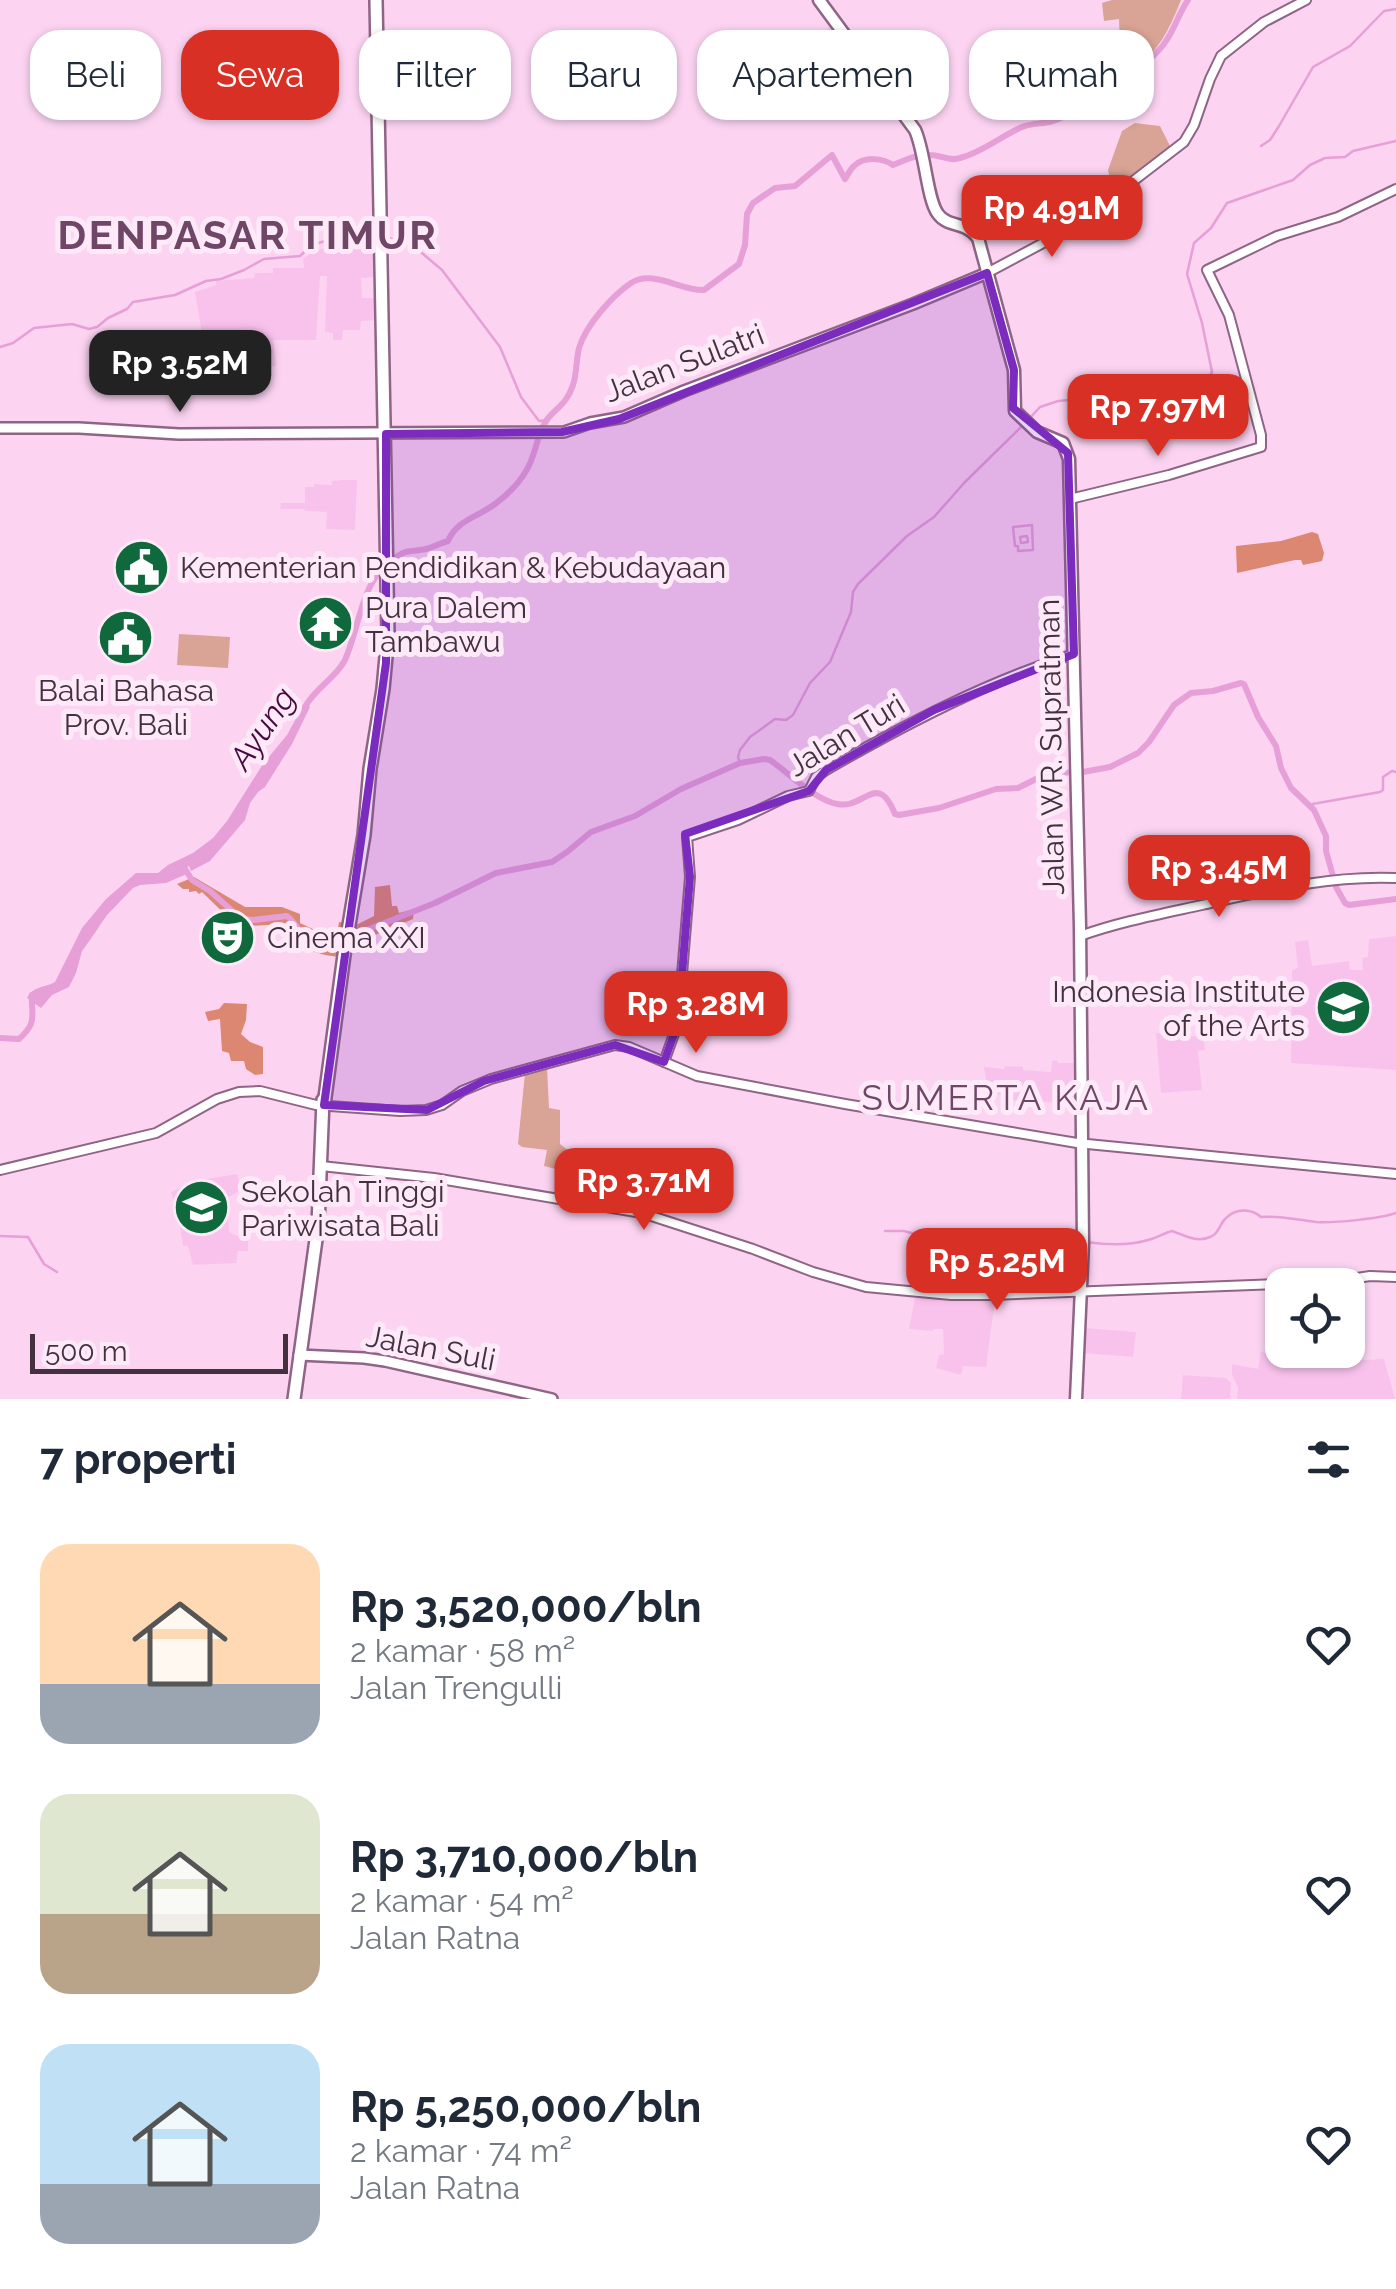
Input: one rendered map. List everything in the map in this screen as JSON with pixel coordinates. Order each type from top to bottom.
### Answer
[{"type":"highway","points":[[294,1399],[325,1163],[326,1063],[364,835],[386,663],[388,549],[376,0]]},
{"type":"main road","name":"Jalan WR. Supratman","points":[[818,0],[911,122],[923,153],[937,214],[976,234],[1014,370],[1014,408],[1039,434],[1061,442],[1070,463],[1083,1240],[1076,1399]]},
{"type":"main road","name":"Jalan Sulatri","points":[[0,428],[179,434],[555,432],[624,417],[988,273]]},
{"type":"main road","name":"Jalan Suli","points":[[301,1355],[385,1361],[552,1399]]},
{"type":"street","points":[[988,273],[1045,242],[1083,207],[1132,182],[1184,142],[1221,56],[1264,22],[1306,0]]},
{"type":"street","points":[[1070,499],[1170,475],[1261,447],[1229,315],[1207,270],[1274,237],[1338,217],[1396,190]]},
{"type":"street","name":"Jalan Turi","points":[[664,1062],[678,1023],[690,877],[687,837],[738,820],[810,788],[826,770],[934,710],[993,683],[1074,654]]},
{"type":"street","points":[[1080,931],[1335,880],[1396,878]]},
{"type":"street","points":[[0,1170],[156,1133],[216,1099],[240,1092],[260,1091],[324,1106],[427,1110],[490,1079],[615,1045],[704,1078],[845,1104],[1082,1143],[1396,1174]]},
{"type":"street","points":[[325,1163],[642,1214],[798,1268],[866,1287],[957,1296],[1396,1277]]},
{"type":"highlighted area","points":[[987,273],[1014,370],[1013,408],[1068,453],[1074,654],[934,710],[826,770],[809,791],[685,834],[690,877],[678,1023],[664,1062],[615,1045],[484,1081],[427,1110],[324,1105],[386,663],[386,434],[562,432],[619,419]]},
{"type":"shaded area","points":[[1181,0],[1154,50],[1154,30],[1119,30],[1119,19],[1104,21],[1102,3]]},
{"type":"shaded area","points":[[1135,123],[1160,126],[1172,150],[1135,179],[1099,197],[1095,182],[1109,175],[1122,131]]},
{"type":"shaded area","points":[[351,236],[362,239],[376,254],[378,277],[361,278],[362,298],[379,298],[380,320],[361,321],[360,330],[343,330],[342,340],[333,340],[333,333],[325,332],[327,276],[320,276],[316,340],[273,340],[276,366],[262,366],[261,341],[203,340],[195,292],[216,285],[216,281],[273,273],[273,268],[304,268],[303,259],[310,254]]},
{"type":"shaded area","points":[[357,480],[355,530],[326,529],[327,512],[280,509],[281,503],[305,503],[305,487]]},
{"type":"shaded area","points":[[1312,532],[1318,534],[1324,553],[1322,561],[1303,565],[1301,560],[1295,560],[1237,573],[1236,546],[1281,541]]},
{"type":"shaded area","points":[[179,634],[230,637],[228,668],[177,665]]},
{"type":"shaded area","points":[[305,702],[310,707],[292,744],[250,803],[245,820],[210,861],[191,871],[187,867],[189,873],[166,883],[133,888],[107,915],[82,951],[69,987],[52,995],[41,1008],[27,998],[36,989],[55,982],[82,928],[106,899],[136,873],[158,873],[213,838],[287,735]]},
{"type":"shaded area","points":[[194,877],[245,907],[282,907],[300,914],[300,923],[319,932],[326,933],[338,928],[339,922],[344,923],[339,957],[308,948],[286,924],[235,924],[202,892],[189,892],[177,884]]},
{"type":"shaded area","points":[[390,885],[392,906],[397,906],[399,913],[414,909],[413,919],[349,946],[352,927],[374,916],[375,887]]},
{"type":"shaded area","name":"Indonesia Institute of the Arts","points":[[1396,936],[1396,1070],[1291,1063],[1292,970],[1298,968],[1295,942],[1308,940],[1312,966],[1349,961],[1350,970],[1363,970],[1362,958],[1368,957],[1369,939]]},
{"type":"shaded area","points":[[224,1003],[247,1004],[241,1034],[263,1047],[263,1074],[255,1075],[246,1069],[244,1061],[231,1061],[229,1053],[222,1051],[220,1019],[208,1021],[205,1012],[219,1009]]},
{"type":"shaded area","points":[[1156,1033],[1203,1037],[1205,1050],[1198,1051],[1202,1090],[1161,1093]]},
{"type":"shaded area","points":[[1052,1061],[1075,1063],[1076,1103],[1006,1100],[1005,1095],[988,1093],[984,1067],[1051,1072]]},
{"type":"shaded area","points":[[547,1067],[549,1108],[560,1110],[560,1144],[578,1158],[568,1198],[560,1196],[563,1171],[544,1166],[547,1150],[518,1144],[525,1073]]},
{"type":"shaded area","name":"Sekolah Tinggi Pariwisata Bali","points":[[237,1174],[241,1190],[220,1202],[228,1215],[229,1232],[248,1237],[248,1251],[238,1251],[236,1263],[193,1265],[188,1246],[183,1246],[179,1198],[173,1199],[171,1192],[195,1181]]},
{"type":"shaded area","points":[[915,1298],[995,1299],[986,1367],[963,1366],[961,1375],[936,1368],[939,1355],[944,1354],[943,1329],[909,1329]]},
{"type":"shaded area","points":[[1084,1328],[1136,1332],[1133,1357],[1082,1353]]},
{"type":"shaded area","points":[[1261,1352],[1265,1353],[1265,1368],[1365,1368],[1365,1360],[1384,1359],[1395,1399],[1237,1399],[1232,1364],[1258,1369]]},
{"type":"shaded area","points":[[1183,1375],[1226,1378],[1231,1383],[1230,1399],[1181,1399]]},
{"type":"waterway","points":[[305,707],[345,660],[364,600],[378,573],[403,553],[448,541],[457,528],[495,504],[520,480],[546,421],[570,392],[587,330],[631,283],[648,278],[704,290],[739,264],[747,214],[753,203],[775,188],[795,186],[832,155],[845,179],[853,167],[868,159],[893,165],[925,155],[956,159],[1022,127],[1065,116],[1114,87],[1158,51],[1188,0]]},
{"type":"waterway","points":[[1261,146],[1270,140],[1313,67],[1350,46],[1384,11],[1396,9]]},
{"type":"waterway","points":[[1028,420],[1040,407],[1058,401],[1152,398],[1206,382],[1212,372],[1187,274],[1194,243],[1211,228],[1227,203],[1293,180],[1325,158],[1345,157],[1353,151],[1396,141]]},
{"type":"waterway","points":[[0,347],[34,328],[72,324],[97,327],[133,302],[175,295],[264,259],[300,256],[312,245],[337,233],[375,231]]},
{"type":"waterway","points":[[386,237],[416,248],[442,270],[500,347],[521,397],[539,421],[547,420]]},
{"type":"waterway","points":[[740,763],[740,750],[750,737],[775,719],[786,720],[793,715],[810,683],[830,662],[858,584],[907,536],[934,517],[1022,426]]},
{"type":"waterway","points":[[1032,525],[1033,550],[1018,551],[1013,527],[1032,525]]},
{"type":"waterway","points":[[1027,536],[1028,542],[1021,543],[1020,537],[1027,536]]},
{"type":"waterway","points":[[185,869],[192,880],[241,919],[287,916],[307,941],[329,945],[435,903],[496,873],[552,862],[591,832],[635,816],[681,789],[740,763],[770,760],[811,791],[837,804],[876,793],[899,815],[939,808],[996,789],[1018,788],[1048,773],[1110,767],[1138,753],[1174,705],[1191,693],[1241,683],[1276,746],[1291,788],[1314,810],[1326,836],[1336,887],[1345,903],[1396,899]]},
{"type":"waterway","points":[[1307,805],[1380,792],[1383,777],[1396,772]]},
{"type":"waterway","name":"Ayung","points":[[0,1038],[19,1039],[29,1028],[32,995]]},
{"type":"waterway","points":[[1086,1242],[1133,1243],[1172,1231],[1205,1239],[1215,1234],[1229,1215],[1243,1210],[1261,1217],[1316,1222],[1396,1213]]},
{"type":"waterway","points":[[885,1231],[904,1231],[1023,1259],[1046,1243],[1078,1242]]},
{"type":"waterway","points":[[0,1236],[28,1237],[44,1264],[57,1272]]},
{"type":"place","name":"Kementerian Pendidikan & Kebudayaan","points":[[141,567]]},
{"type":"place","name":"Pura Dalem Tambawu","points":[[326,624]]},
{"type":"place","name":"Balai Bahasa Prov. Bali","points":[[126,637]]},
{"type":"place","name":"Cinema XXI","points":[[228,937]]},
{"type":"place","name":"Indonesia Institute of the Arts","points":[[1344,1008]]},
{"type":"place","name":"Sekolah Tinggi Pariwisata Bali","points":[[202,1208]]},
{"type":"district","name":"DENPASAR TIMUR","points":[[248,234]]},
{"type":"district","name":"SUMERTA KAJA","points":[[1006,1097]]}]
